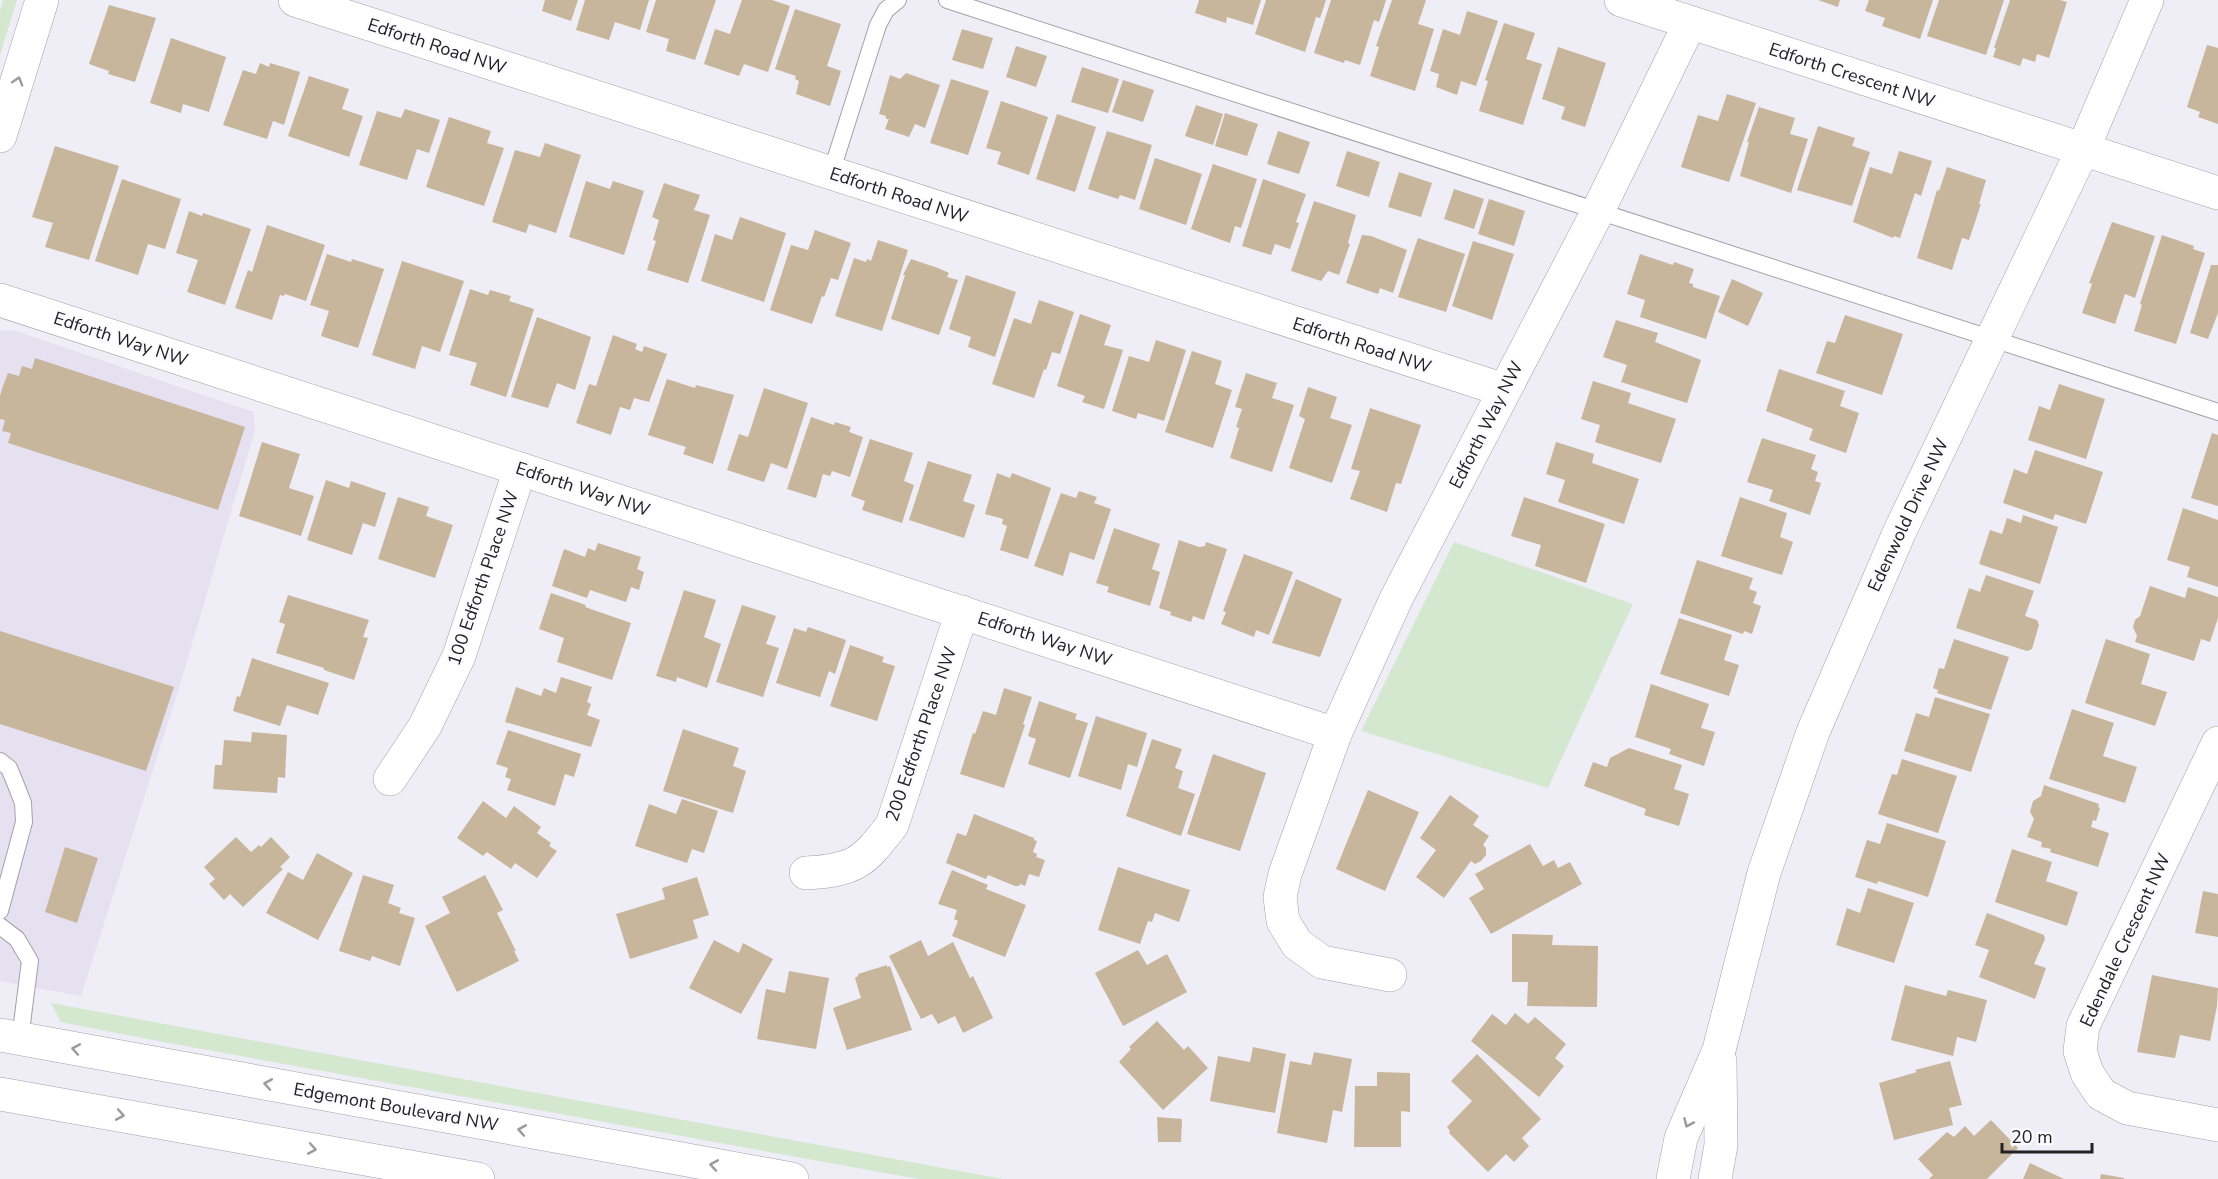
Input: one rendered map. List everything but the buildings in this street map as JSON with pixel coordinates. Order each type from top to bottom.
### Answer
[{"type":"street","points":[[0,136],[42,0]]},
{"type":"street","name":"Edforth Road NW","points":[[295,0],[1504,390]]},
{"type":"street","name":"Edforth Crescent NW","points":[[1621,0],[2218,193]]},
{"type":"street","name":"Edenwold Drive NW","points":[[1673,1179],[1681,1138],[1719,1050],[1764,873],[1813,732],[1894,543],[2084,149],[2147,0]]},
{"type":"street","name":"Edforth Way NW","points":[[0,300],[1335,734],[1396,599],[1598,211],[1690,23]]},
{"type":"street","name":"100 Edforth Place NW","points":[[390,779],[425,726],[459,656],[520,469]]},
{"type":"street","name":"200 Edforth Place NW","points":[[806,873],[837,871],[858,862],[875,848],[892,825],[962,612]]},
{"type":"street","points":[[1335,734],[1285,874],[1280,897],[1283,921],[1297,944],[1322,962],[1390,975]]},
{"type":"street","name":"Edendale Crescent NW","points":[[2218,742],[2083,1026],[2080,1051],[2087,1073],[2101,1094],[2127,1108],[2218,1125]]},
{"type":"street","name":"Edgemont Boulevard NW","points":[[10,1037],[792,1179]]},
{"type":"street","name":"Edenwold Drive NW","points":[[1715,1179],[1721,1145],[1719,1050]]},
{"type":"street","points":[[0,1094],[478,1179]]},
{"type":"lane","points":[[831,173],[878,25],[886,10],[898,0]]},
{"type":"lane","points":[[947,0],[2218,412]]},
{"type":"lane","points":[[0,761],[9,768],[16,785],[23,803],[24,822],[0,911]]},
{"type":"lane","points":[[0,926],[17,939],[30,961],[10,1037]]},
{"type":"shaded area","points":[[13,330],[253,412],[255,430],[179,688],[81,996],[0,981],[0,331]]},
{"type":"green space","points":[[3,0],[17,0],[0,55],[0,10]]},
{"type":"green space","points":[[1454,542],[1633,604],[1548,788],[1361,731]]},
{"type":"green space","points":[[51,1003],[1003,1179],[918,1179],[147,1039],[61,1022]]}]
